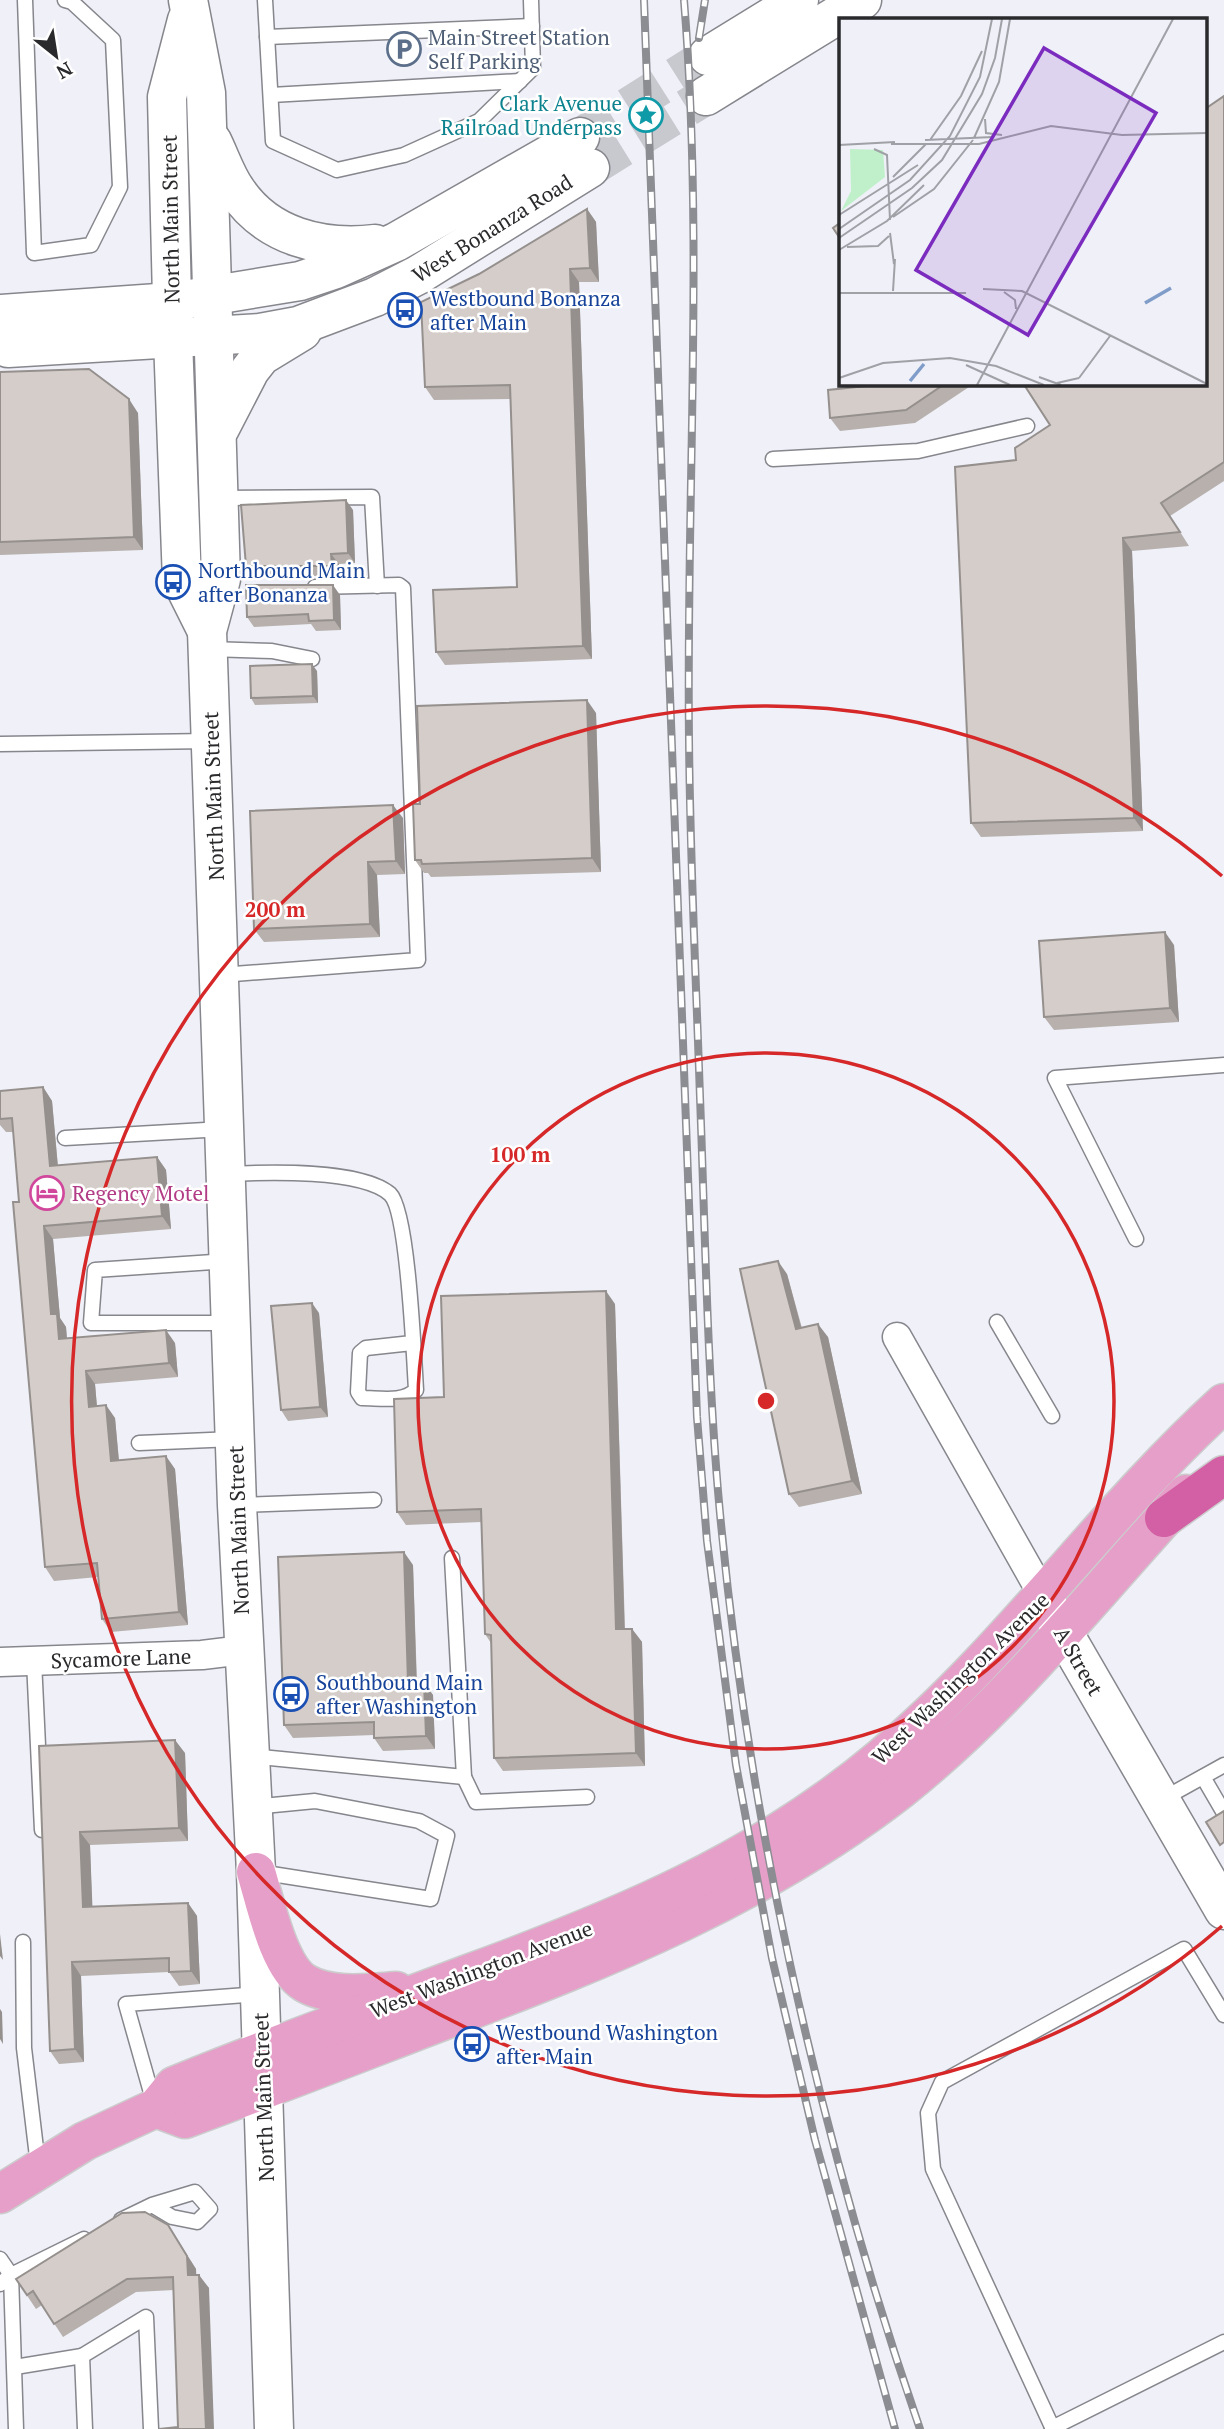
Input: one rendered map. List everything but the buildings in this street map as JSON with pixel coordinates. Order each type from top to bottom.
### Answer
[{"type":"highway","points":[[1164,1518],[1224,1475]]},
{"type":"main road","points":[[708,56],[800,0]]},
{"type":"main road","points":[[706,96],[862,0]]},
{"type":"main road","name":"North Main Street","points":[[188,7],[206,93],[207,130],[192,318],[183,581],[207,640],[237,1505],[256,1872],[274,2429]]},
{"type":"main road","name":"North Main Street","points":[[188,7],[167,97],[192,318],[216,435],[225,587],[207,640]]},
{"type":"main road","points":[[207,130],[234,188],[250,210],[275,228],[326,246],[396,242]]},
{"type":"main road","name":"West Bonanza Road","points":[[585,152],[418,275],[376,297],[321,318],[260,333],[192,318],[336,269],[585,152]]},
{"type":"main road","points":[[0,314],[192,318]]},
{"type":"main road","points":[[0,344],[8,348],[192,318]]},
{"type":"main road","points":[[216,435],[243,380],[261,356],[321,318]]},
{"type":"main road","name":"West Washington Avenue","points":[[1224,1403],[1165,1462],[1044,1597],[910,1732],[880,1759],[801,1818],[736,1859],[632,1911],[174,2086],[156,2108],[186,2119],[547,1981],[724,1903],[804,1855],[900,1789],[966,1731],[1062,1632],[1189,1490],[1224,1461]]},
{"type":"main road","name":"A Street","points":[[1044,1597],[1224,1910]]},
{"type":"main road","points":[[256,1872],[279,1943],[287,1961],[304,1982],[328,1990],[360,1993],[426,1990]]},
{"type":"main road","points":[[0,2194],[85,2141],[156,2108]]},
{"type":"street","name":"A Street","points":[[897,1337],[1044,1597]]},
{"type":"street","name":"Sycamore Lane","points":[[0,1662],[202,1655],[243,1650]]},
{"type":"lane","points":[[25,0],[34,253],[91,245],[120,187],[113,40],[72,2],[65,0]]},
{"type":"lane","points":[[265,0],[273,141],[337,170],[404,155],[479,121],[533,68],[531,0]]},
{"type":"lane","points":[[267,37],[532,26]]},
{"type":"lane","points":[[271,95],[520,81]]},
{"type":"lane","points":[[773,459],[918,451],[1027,426]]},
{"type":"lane","points":[[219,498],[372,497],[377,586]]},
{"type":"lane","points":[[219,975],[418,960],[404,590],[399,585],[296,587]]},
{"type":"lane","points":[[207,640],[312,659]]},
{"type":"lane","points":[[0,744],[211,741]]},
{"type":"lane","points":[[1136,1239],[1055,1077],[1224,1065]]},
{"type":"lane","points":[[65,1138],[225,1129]]},
{"type":"lane","points":[[226,1174],[283,1171],[367,1182],[392,1195],[402,1219],[416,1390],[410,1396],[400,1399],[362,1398],[358,1392],[360,1353],[366,1348],[412,1343]]},
{"type":"lane","points":[[229,1261],[95,1270],[91,1323],[231,1323]]},
{"type":"lane","points":[[997,1322],[1052,1416]]},
{"type":"lane","points":[[139,1443],[235,1439]]},
{"type":"lane","points":[[237,1505],[374,1500]]},
{"type":"lane","points":[[452,1558],[464,1777],[476,1802],[587,1797]]},
{"type":"lane","points":[[34,1661],[42,1830]]},
{"type":"lane","points":[[249,1756],[464,1777]]},
{"type":"lane","points":[[1160,1801],[1224,1765]]},
{"type":"lane","points":[[1203,1777],[1224,1813]]},
{"type":"lane","points":[[252,1807],[315,1801],[419,1821],[447,1836],[431,1899],[256,1872]]},
{"type":"lane","points":[[23,1941],[24,2048],[39,2170]]},
{"type":"lane","points":[[1224,2015],[1184,1949],[942,2081],[928,2113],[933,2169],[1052,2428],[1224,2342]]},
{"type":"lane","points":[[156,2108],[126,2004],[259,1994]]},
{"type":"lane","points":[[6,2279],[152,2205]]},
{"type":"lane","points":[[0,2259],[6,2279],[15,2367],[16,2429]]},
{"type":"lane","points":[[15,2367],[82,2356],[146,2317],[152,2429]]},
{"type":"lane","points":[[82,2356],[85,2429]]},
{"type":"tunnel","points":[[580,137],[708,56]]},
{"type":"tunnel","points":[[590,168],[706,96]]},
{"type":"railway","points":[[644,0],[697,1417],[707,1541],[736,1765],[772,1958],[815,2140],[895,2429]]},
{"type":"railway","points":[[684,0],[690,92],[694,277],[689,647],[691,829],[709,1343],[718,1491],[746,1728],[790,1966],[849,2201],[920,2429]]},
{"type":"railway","points":[[699,38],[705,0]]},
{"type":"place","name":"Main Street Station Self Parking","points":[[404,49]]},
{"type":"place","name":"Clark Avenue Railroad Underpass","points":[[646,115]]},
{"type":"place","name":"Westbound Bonanza after Main","points":[[405,310]]},
{"type":"place","name":"Northbound Main after Bonanza","points":[[173,582]]},
{"type":"place","name":"Regency Motel","points":[[47,1193]]},
{"type":"place","name":"Southbound Main after Washington","points":[[291,1694]]},
{"type":"place","name":"Westbound Washington after Main","points":[[472,2044]]}]
